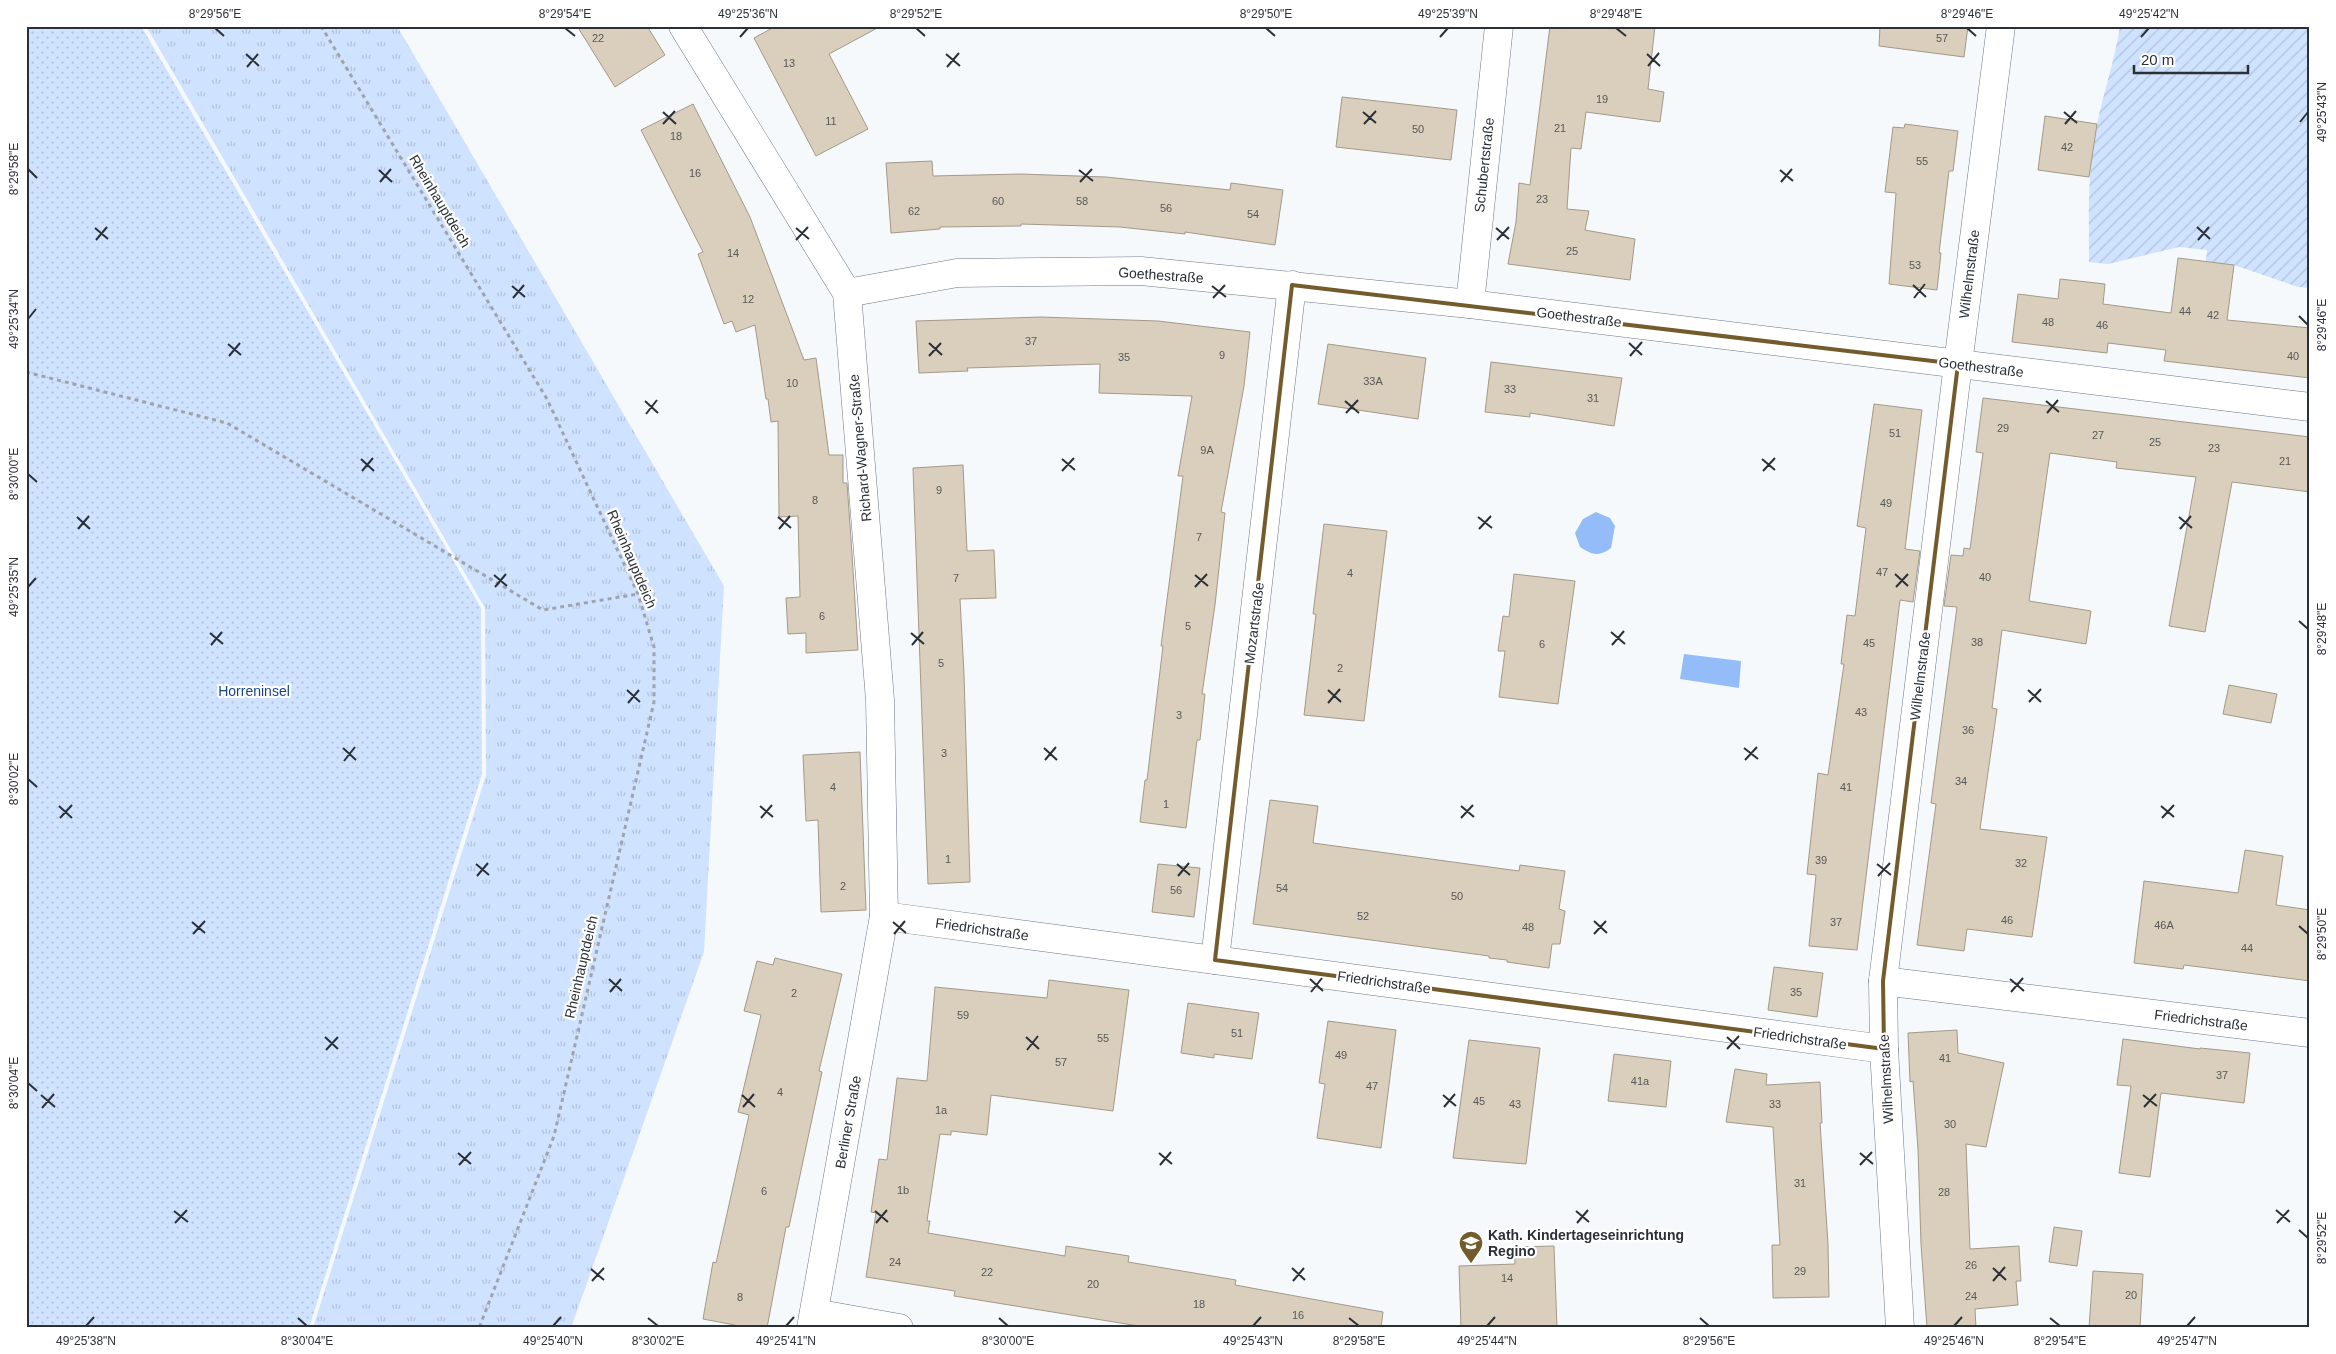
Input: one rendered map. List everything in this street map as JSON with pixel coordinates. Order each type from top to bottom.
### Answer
[{"type":"street","name":"Richard-Wagner-Straße","points":[[683,26],[847,293],[880,700],[884,916]]},
{"type":"street","name":"Schubertstraße","points":[[1470,304],[1498,26]]},
{"type":"street","name":"Wilhelmstraße","points":[[1900,1328],[1884,1049],[1883,981],[2001,26]]},
{"type":"street","name":"Goethestraße","points":[[847,293],[957,273],[1142,271],[1470,304],[2310,407]]},
{"type":"street","name":"Mozartstraße","points":[[1214,960],[1292,285]]},
{"type":"street","name":"Friedrichstraße","points":[[884,916],[1884,1049]]},
{"type":"street","name":"Berliner Straße","points":[[813,1320],[884,916]]},
{"type":"street","name":"Friedrichstraße","points":[[1883,981],[2310,1033]]},
{"type":"street","points":[[813,1320],[899,1328]]},
{"type":"path","name":"Rheinhauptdeich","points":[[321,26],[547,399],[638,594],[654,647],[654,702],[554,1136],[479,1328]]},
{"type":"path","points":[[26,372],[227,423],[543,610],[638,594]]},
{"type":"highlighted area","points":[[1292,285],[1958,364],[1883,981],[1884,1049],[1215,960]]},
{"type":"green space","name":"Horreninsel","points":[[26,26],[141,26],[481,608],[482,774],[309,1328],[26,1328]]},
{"type":"green space","points":[[146,26],[397,26],[724,586],[704,952],[571,1328],[313,1328],[486,775],[485,608]]},
{"type":"green space","points":[[2120,26],[2310,26],[2310,288],[2298,287],[2234,265],[2206,261],[2207,250],[2179,247],[2108,264],[2089,262],[2089,192],[2094,141]]},
{"type":"water","points":[[1596,512],[1610,518],[1615,526],[1611,548],[1599,554],[1588,552],[1580,547],[1575,533],[1583,519]]},
{"type":"water","points":[[1684,654],[1741,661],[1739,688],[1680,679]]},
{"type":"building","points":[[577,26],[647,26],[665,55],[615,87]]},
{"type":"building","points":[[776,26],[881,26],[829,54],[868,129],[816,156],[754,38]]},
{"type":"building","points":[[1550,26],[1655,26],[1648,89],[1664,92],[1660,122],[1586,112],[1581,149],[1571,148],[1567,209],[1589,211],[1585,230],[1635,239],[1630,280],[1508,264],[1516,222],[1519,183],[1530,185]]},
{"type":"building","points":[[1880,26],[1968,26],[1964,57],[1879,46]]},
{"type":"building","points":[[1342,97],[1457,110],[1451,160],[1336,147]]},
{"type":"building","points":[[693,104],[750,217],[804,360],[816,358],[829,455],[843,455],[843,483],[847,483],[858,650],[806,653],[806,633],[788,634],[786,598],[800,597],[798,516],[779,517],[778,421],[771,422],[755,325],[736,332],[732,321],[724,324],[698,254],[703,252],[641,130]]},
{"type":"building","points":[[2045,116],[2097,124],[2089,177],[2038,170]]},
{"type":"building","points":[[1905,124],[1958,131],[1953,171],[1949,171],[1939,253],[1941,253],[1937,290],[1889,284],[1896,193],[1885,192],[1893,127],[1904,128]]},
{"type":"building","points":[[932,161],[933,176],[1021,174],[1106,177],[1230,190],[1231,183],[1283,190],[1275,245],[1185,232],[1185,234],[1120,227],[1021,224],[1021,226],[940,227],[940,229],[891,233],[886,163]]},
{"type":"building","points":[[2178,258],[2234,265],[2227,320],[2310,328],[2310,378],[2164,361],[2166,350],[2108,343],[2107,353],[2012,342],[2018,294],[2058,299],[2060,279],[2105,284],[2103,304],[2171,313]]},
{"type":"building","points":[[1041,317],[1158,321],[1250,332],[1244,386],[1221,512],[1225,513],[1215,605],[1202,694],[1205,694],[1200,740],[1197,740],[1186,828],[1140,822],[1145,780],[1147,780],[1163,646],[1161,646],[1183,476],[1178,476],[1192,396],[1099,393],[1100,364],[967,368],[968,371],[919,373],[916,321]]},
{"type":"building","points":[[1328,344],[1426,358],[1418,419],[1318,404]]},
{"type":"building","points":[[1491,362],[1622,378],[1614,426],[1530,413],[1530,417],[1485,412]]},
{"type":"building","points":[[1983,398],[2310,437],[2310,492],[2232,482],[2205,632],[2169,626],[2196,477],[2116,468],[2117,462],[2050,453],[2029,601],[2091,611],[2086,644],[2002,630],[1992,708],[1997,709],[1980,829],[2047,837],[2032,937],[1967,929],[1964,951],[1917,945],[1936,804],[1931,803],[1957,607],[1944,606],[1951,555],[1963,556],[1964,548],[1970,549],[1983,453],[1976,452]]},
{"type":"building","points":[[1874,404],[1922,410],[1905,549],[1920,551],[1913,602],[1900,600],[1857,950],[1809,946],[1816,875],[1807,874],[1818,773],[1828,775],[1844,664],[1841,664],[1847,615],[1855,616],[1866,528],[1857,526]]},
{"type":"building","points":[[963,465],[967,551],[994,550],[996,598],[960,599],[970,882],[928,884],[913,468]]},
{"type":"building","points":[[1324,524],[1387,531],[1364,721],[1304,715],[1316,614],[1313,614]]},
{"type":"building","points":[[1514,574],[1575,581],[1558,704],[1499,697],[1505,651],[1498,651],[1503,616],[1509,617]]},
{"type":"building","points":[[2229,685],[2277,694],[2271,723],[2223,714]]},
{"type":"building","points":[[860,752],[866,910],[821,912],[818,820],[806,821],[803,755]]},
{"type":"building","points":[[1270,800],[1318,806],[1313,843],[1519,871],[1520,865],[1565,871],[1559,909],[1565,911],[1560,944],[1552,944],[1549,968],[1507,962],[1507,960],[1489,958],[1489,956],[1253,924]]},
{"type":"building","points":[[2245,850],[2283,856],[2276,905],[2310,910],[2310,981],[2184,965],[2183,969],[2134,963],[2144,881],[2238,893]]},
{"type":"building","points":[[1158,864],[1200,868],[1194,917],[1152,912]]},
{"type":"building","points":[[775,958],[842,974],[819,1071],[822,1072],[789,1227],[786,1227],[767,1328],[750,1328],[703,1319],[713,1262],[716,1263],[749,1115],[738,1112],[761,1015],[744,1011],[757,961],[773,965]]},
{"type":"building","points":[[1774,967],[1823,973],[1817,1017],[1768,1010]]},
{"type":"building","points":[[1049,980],[1129,990],[1113,1111],[991,1095],[987,1135],[951,1131],[951,1135],[940,1134],[927,1221],[930,1221],[928,1233],[1065,1256],[1066,1246],[1129,1256],[1128,1262],[1236,1280],[1235,1285],[1383,1312],[1381,1328],[1151,1328],[954,1296],[955,1291],[866,1277],[876,1213],[871,1212],[879,1159],[887,1160],[897,1078],[927,1081],[935,987],[1047,998]]},
{"type":"building","points":[[1188,1003],[1259,1013],[1252,1059],[1214,1054],[1214,1058],[1181,1053]]},
{"type":"building","points":[[1328,1021],[1396,1030],[1381,1148],[1317,1138],[1325,1084],[1319,1083]]},
{"type":"building","points":[[1957,1030],[1958,1053],[2004,1063],[1986,1147],[1966,1144],[1970,1249],[2019,1246],[2021,1281],[2016,1281],[2018,1305],[1975,1309],[1976,1328],[1927,1328],[1921,1244],[1918,1149],[1913,1081],[1910,1082],[1908,1033]]},
{"type":"building","points":[[2123,1039],[2200,1049],[2250,1053],[2244,1103],[2161,1093],[2150,1177],[2119,1173],[2131,1086],[2117,1085]]},
{"type":"building","points":[[1469,1040],[1540,1048],[1526,1164],[1453,1158]]},
{"type":"building","points":[[1614,1054],[1671,1061],[1666,1107],[1608,1101]]},
{"type":"building","points":[[1735,1069],[1767,1074],[1766,1085],[1820,1082],[1822,1123],[1820,1123],[1828,1244],[1829,1297],[1773,1298],[1772,1245],[1780,1245],[1773,1127],[1726,1122]]},
{"type":"building","points":[[2054,1227],[2082,1231],[2077,1266],[2049,1262]]},
{"type":"building","points":[[1554,1246],[1557,1328],[1461,1328],[1459,1266],[1515,1264],[1514,1247]]},
{"type":"building","points":[[2093,1271],[2143,1274],[2140,1328],[2089,1328]]},
{"type":"place","name":"Kath. Kindertageseinrichtung Regino","points":[[1471,1264]]}]
